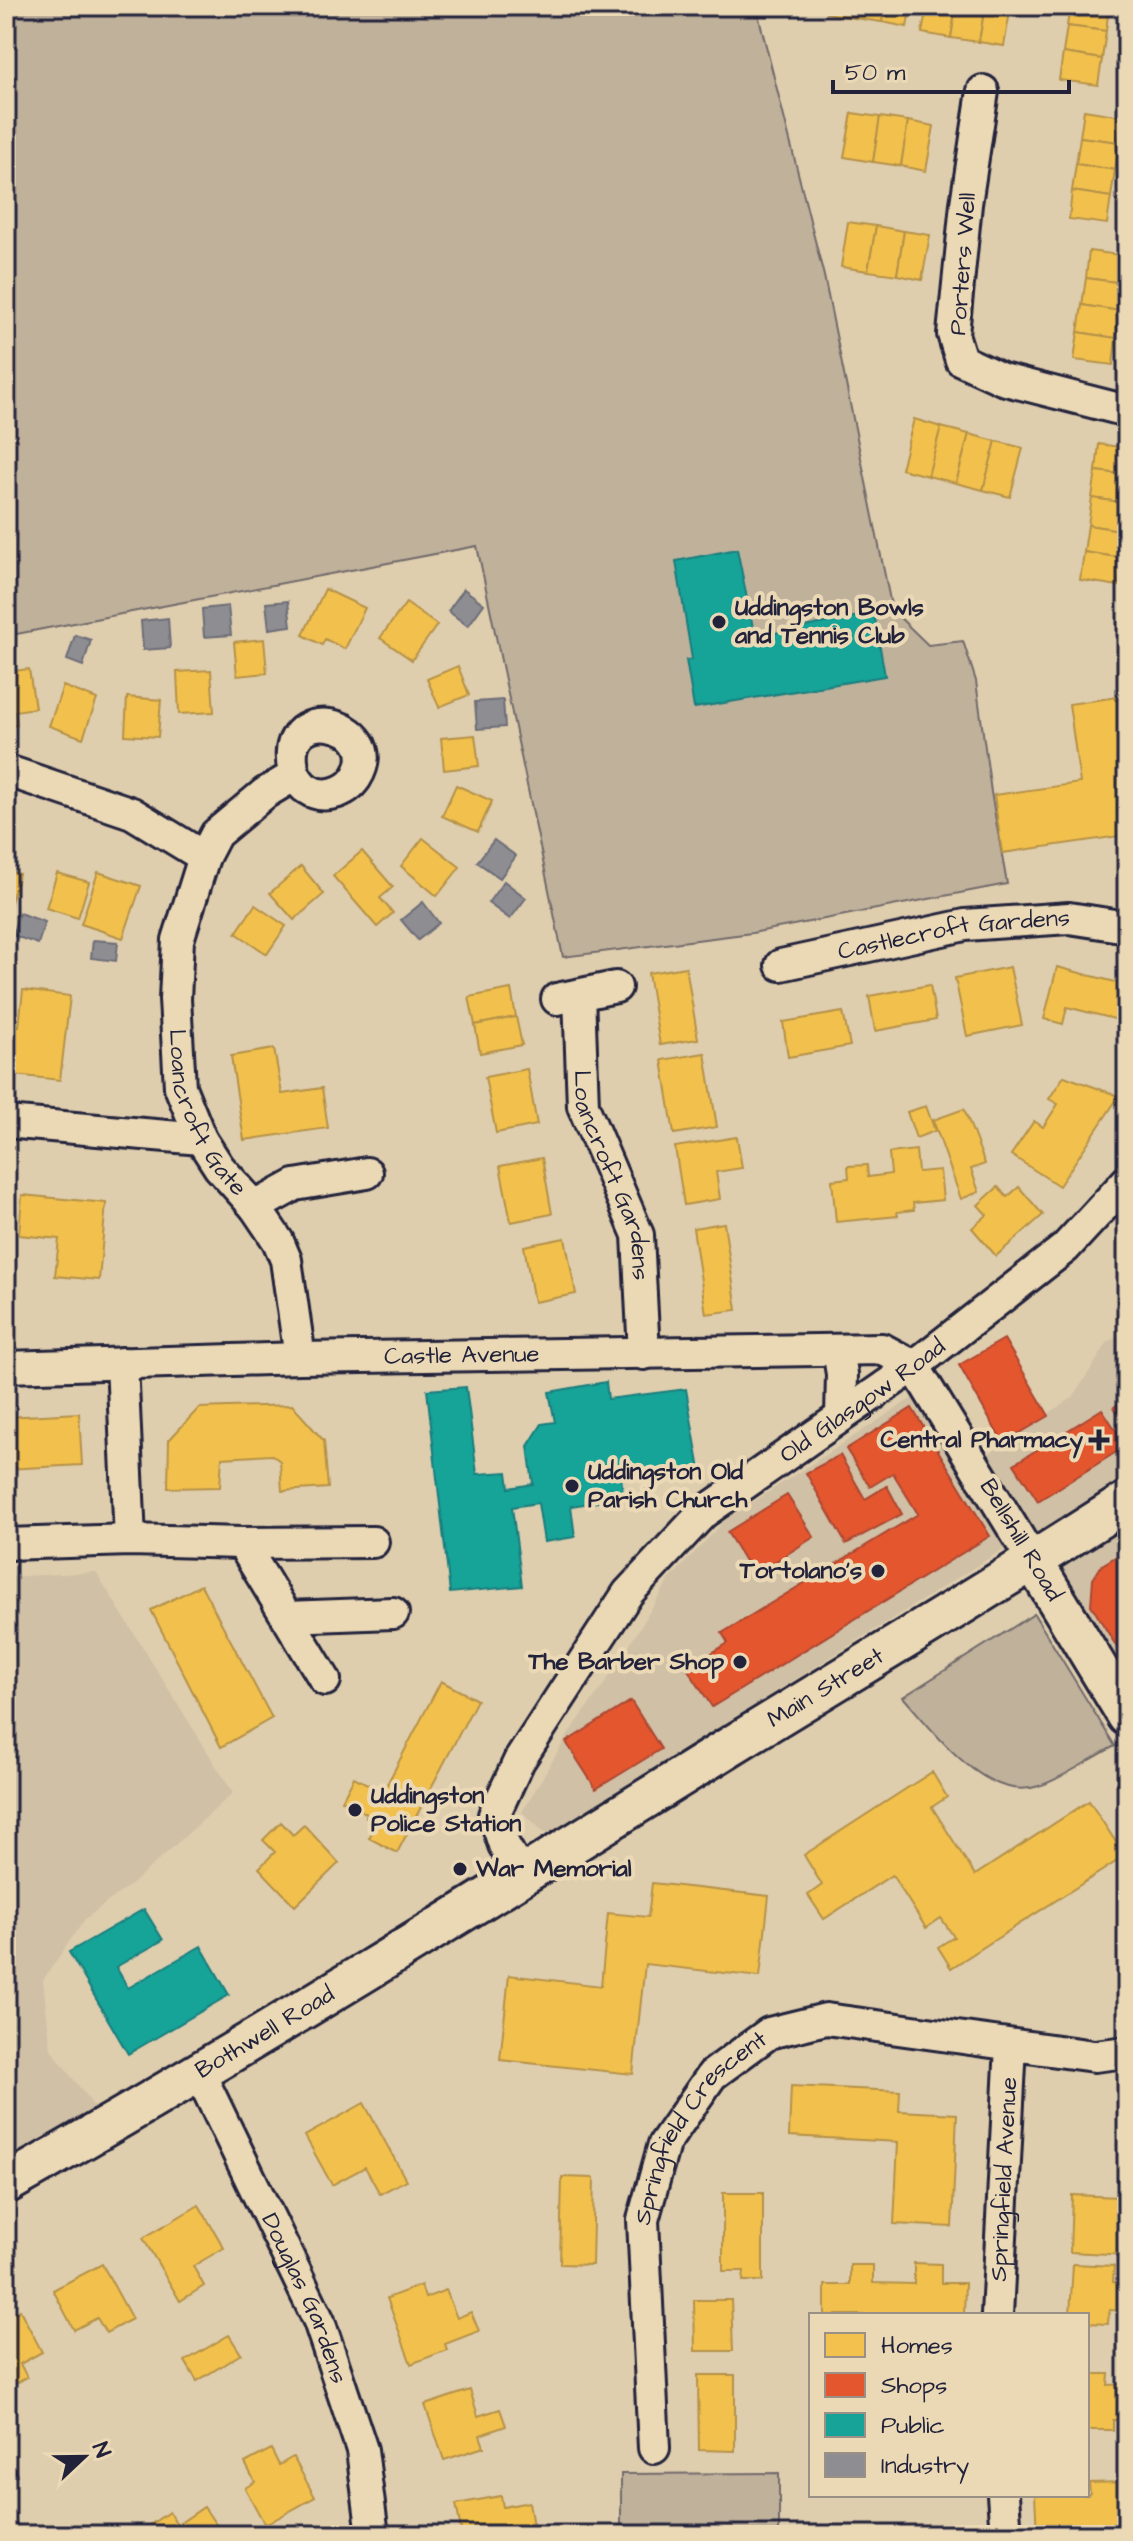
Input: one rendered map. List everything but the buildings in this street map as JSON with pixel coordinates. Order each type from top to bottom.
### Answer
[{"type":"main road","name":"Main Street","points":[[522,1876],[1127,1501]]},
{"type":"main road","name":"Bellshill Road","points":[[1033,1561],[1127,1716]]},
{"type":"main road","name":"Bothwell Road","points":[[6,2184],[397,1954],[522,1876]]},
{"type":"street","name":"Porters Well","points":[[983,91],[966,204],[953,334],[961,360],[1002,379],[1127,411]]},
{"type":"street","points":[[8,771],[132,813],[204,857]]},
{"type":"street","name":"Loancroft Gate","points":[[295,775],[239,812],[216,834],[204,857],[178,940],[175,999],[180,1087],[201,1139],[219,1167],[255,1207],[278,1241],[286,1260],[300,1358]]},
{"type":"street","name":"Castlecroft Gardens","points":[[781,965],[965,925],[1069,918],[1127,927]]},
{"type":"street","name":"Loancroft Gardens","points":[[616,987],[568,997],[583,1106],[638,1235],[644,1354]]},
{"type":"street","points":[[6,1122],[201,1139]]},
{"type":"street","points":[[255,1207],[295,1185],[367,1173]]},
{"type":"street","name":"Old Glasgow Road","points":[[522,1876],[504,1845],[494,1815],[519,1761],[628,1593],[703,1513],[914,1366],[1065,1248],[1127,1181]]},
{"type":"street","name":"Castle Avenue","points":[[6,1367],[300,1358],[882,1349],[914,1366]]},
{"type":"street","points":[[838,1350],[842,1374],[841,1416]]},
{"type":"street","points":[[122,1363],[130,1540]]},
{"type":"street","name":"Bellshill Road","points":[[914,1366],[1033,1561]]},
{"type":"street","points":[[6,1544],[130,1540],[373,1542]]},
{"type":"street","points":[[242,1543],[325,1680]]},
{"type":"street","points":[[287,1617],[393,1613]]},
{"type":"street","name":"Springfield Crescent","points":[[654,2448],[643,2220],[664,2144],[712,2075],[769,2033],[826,2019],[1094,2056],[1127,2052]]},
{"type":"street","name":"Springfield Avenue","points":[[997,2313],[1011,2045]]},
{"type":"street","name":"Douglas Gardens","points":[[199,2072],[319,2321],[362,2450],[373,2535]]},
{"type":"street","points":[[1003,2497],[1006,2535]]},
{"type":"shaded area","points":[[6,6],[756,6],[824,276],[892,610],[928,645],[963,641],[976,681],[1007,884],[752,933],[563,957],[477,546],[6,636]]},
{"type":"shaded area","points":[[1127,1331],[1127,1676],[1087,1611],[1002,1550],[547,1835],[522,1812],[566,1738],[616,1667],[669,1580],[724,1521],[917,1395],[962,1472],[1073,1397],[1108,1342]]},
{"type":"shaded area","points":[[96,1572],[233,1793],[133,1883],[85,1919],[43,1980],[51,2049],[95,2108],[6,2165],[6,1577]]},
{"type":"shaded area","points":[[1034,1614],[1115,1746],[1048,1783],[1019,1789],[981,1775],[963,1761],[903,1697]]},
{"type":"shaded area","points":[[779,2473],[779,2535],[621,2535],[621,2474]]},
{"type":"place","name":"Uddingston Bowls and Tennis Club","points":[[719,622]]},
{"type":"place","name":"Central Pharmacy","points":[[1099,1440]]},
{"type":"place","name":"Uddingston Old Parish Church","points":[[572,1486]]},
{"type":"place","name":"Tortolano's","points":[[878,1571]]},
{"type":"place","name":"The Barber Shop","points":[[740,1662]]},
{"type":"place","name":"Uddingston Police Station","points":[[355,1810]]},
{"type":"place","name":"War Memorial","points":[[460,1869]]}]
